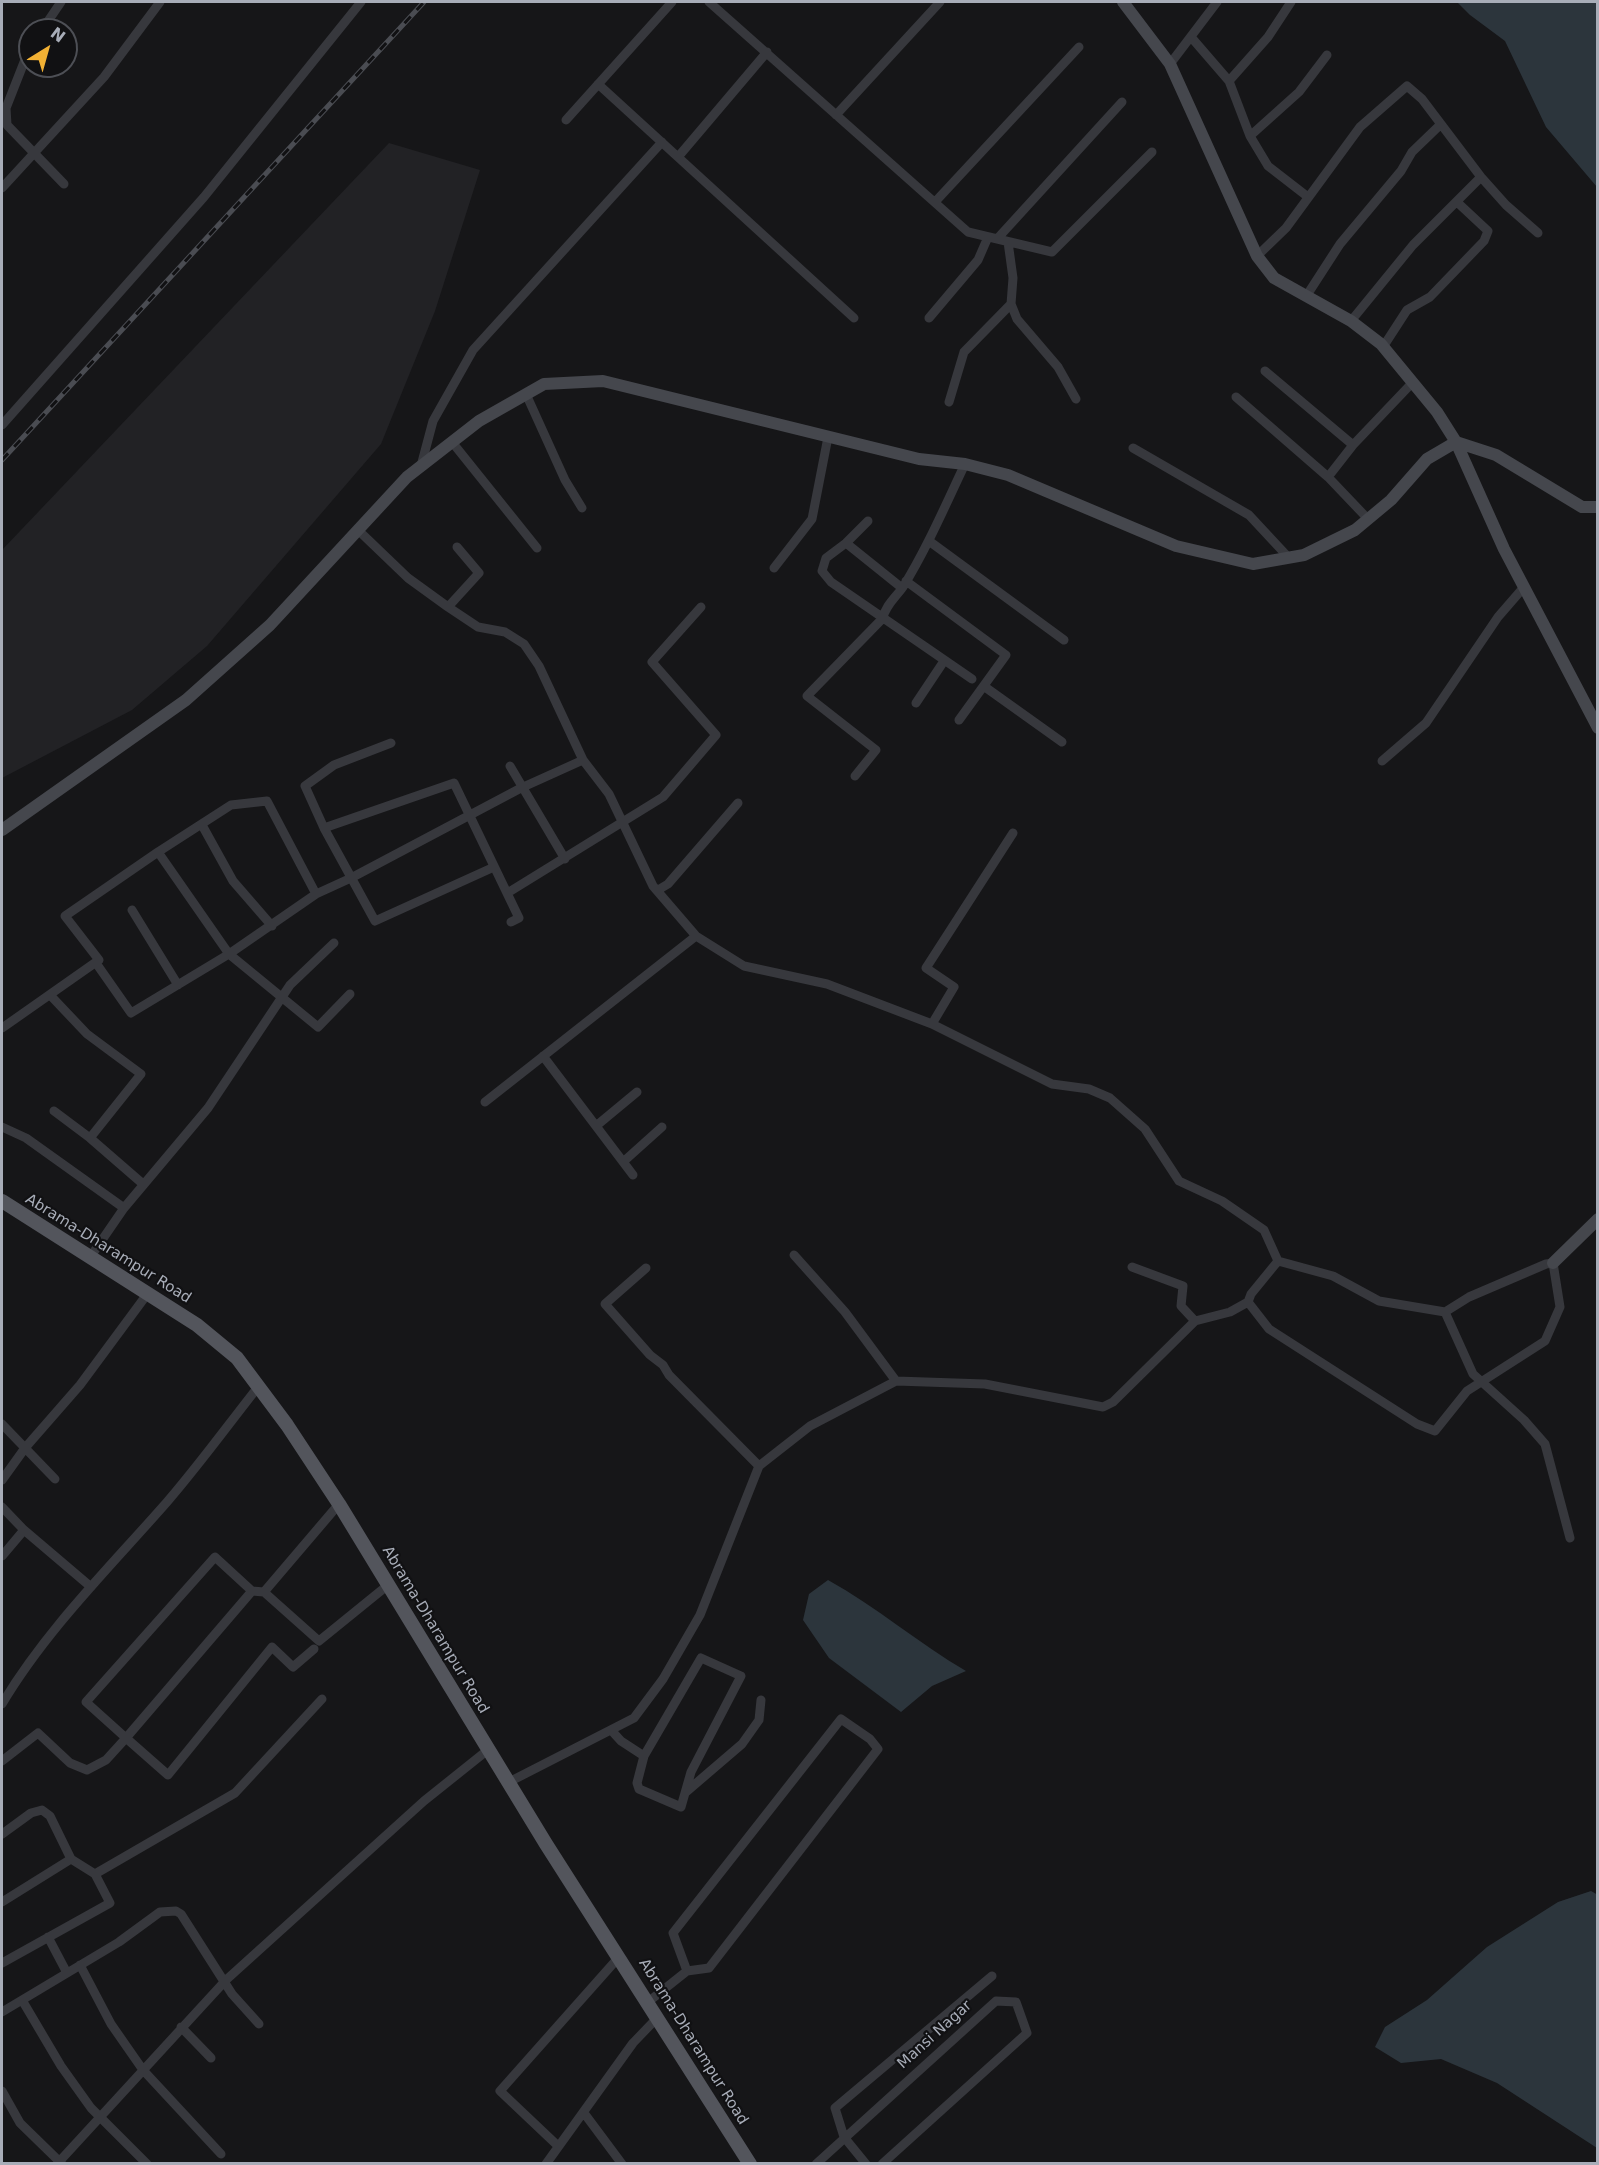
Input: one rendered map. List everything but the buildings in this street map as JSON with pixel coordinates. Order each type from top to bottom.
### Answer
[{"type":"main road","name":"Abrama-Dharampur Road","points":[[2,1201],[197,1325],[237,1358],[287,1425],[339,1504],[509,1782],[750,2163]]},
{"type":"street","points":[[50,18],[61,2]]},
{"type":"street","points":[[2,188],[104,77],[160,2]]},
{"type":"street","points":[[2,425],[204,197],[361,2]]},
{"type":"street","points":[[566,120],[672,2]]},
{"type":"street","points":[[710,2],[968,232],[1052,252],[1152,152]]},
{"type":"street","points":[[836,115],[940,2]]},
{"type":"street","points":[[1126,2],[1170,64],[1257,256],[1275,278],[1351,321],[1383,347],[1437,412],[1456,442],[1524,587],[1598,728]]},
{"type":"street","points":[[1170,64],[1217,2]]},
{"type":"street","points":[[1229,81],[1268,37],[1291,2]]},
{"type":"street","points":[[1191,37],[1229,81],[1250,136],[1268,166],[1308,197]]},
{"type":"street","points":[[935,202],[1079,47]]},
{"type":"street","points":[[678,157],[767,52]]},
{"type":"street","points":[[1250,136],[1299,92],[1327,55]]},
{"type":"street","points":[[18,78],[6,108],[7,125],[64,184]]},
{"type":"street","points":[[598,84],[854,318]]},
{"type":"street","points":[[1257,256],[1286,228],[1360,127],[1404,87],[1412,89],[1422,99],[1481,177],[1506,205],[1538,233]]},
{"type":"street","points":[[929,318],[978,260],[992,238],[1122,102]]},
{"type":"street","points":[[1307,295],[1340,244],[1401,171],[1412,152],[1440,125]]},
{"type":"street","points":[[421,466],[433,421],[473,350],[662,142]]},
{"type":"street","points":[[1351,321],[1413,245],[1458,203],[1481,177]]},
{"type":"street","points":[[1383,347],[1407,310],[1430,297],[1484,241],[1488,231],[1458,203]]},
{"type":"street","points":[[1008,242],[1013,278],[1011,304],[1017,319],[1058,367],[1076,399]]},
{"type":"street","points":[[950,402],[964,352],[1011,304]]},
{"type":"street","points":[[1265,371],[1353,445]]},
{"type":"street","points":[[2,830],[186,700],[270,625],[406,477],[479,421],[544,384],[603,381],[919,459],[964,464],[1008,475],[1176,546],[1253,564],[1304,555],[1354,530],[1391,500],[1427,459],[1456,442],[1496,455],[1582,507],[1598,507]]},
{"type":"street","points":[[1328,477],[1353,445],[1413,382]]},
{"type":"street","points":[[526,394],[565,480],[582,508]]},
{"type":"street","points":[[1236,397],[1328,477],[1368,519]]},
{"type":"street","points":[[774,568],[812,519],[828,437]]},
{"type":"street","points":[[452,442],[537,548]]},
{"type":"street","points":[[1133,448],[1249,515],[1289,558]]},
{"type":"street","points":[[855,776],[876,750],[807,696],[883,618],[884,611],[904,584],[929,541],[964,464]]},
{"type":"street","points":[[868,521],[846,543],[826,558],[822,571],[831,582],[972,679]]},
{"type":"street","points":[[358,530],[408,578],[448,607],[478,627],[505,632],[524,644],[539,666],[583,760],[609,794],[653,886],[696,936],[744,966],[827,984],[932,1024],[1052,1084],[1089,1089],[1110,1098],[1145,1129],[1179,1181],[1222,1201],[1264,1230],[1278,1261]]},
{"type":"street","points":[[929,541],[1064,640]]},
{"type":"street","points":[[846,543],[1006,655],[960,720]]},
{"type":"street","points":[[448,607],[480,573],[458,548]]},
{"type":"street","points":[[1382,761],[1426,723],[1498,617],[1524,587]]},
{"type":"street","points":[[509,892],[663,797],[716,735],[652,662],[701,607]]},
{"type":"street","points":[[916,703],[944,661]]},
{"type":"street","points":[[985,687],[1062,742]]},
{"type":"street","points":[[391,743],[334,765],[305,786],[324,828],[375,921],[494,867]]},
{"type":"street","points":[[96,963],[131,1013],[229,954],[316,894],[351,878],[521,788],[583,760]]},
{"type":"street","points":[[510,766],[521,788],[565,858]]},
{"type":"street","points":[[324,828],[454,783],[494,867],[509,892],[519,918],[511,922]]},
{"type":"street","points":[[2,1028],[51,996],[99,960],[65,916],[231,805],[267,801],[316,894]]},
{"type":"street","points":[[658,890],[668,884],[738,803]]},
{"type":"street","points":[[202,825],[233,881],[272,926]]},
{"type":"street","points":[[932,1024],[954,987],[926,968],[1012,833]]},
{"type":"street","points":[[158,852],[229,954],[318,1027],[350,994]]},
{"type":"street","points":[[132,910],[178,985]]},
{"type":"street","points":[[485,1102],[696,936]]},
{"type":"street","points":[[91,1256],[124,1208],[208,1108],[283,999],[290,985],[334,944]]},
{"type":"street","points":[[51,996],[87,1034],[141,1074],[90,1137]]},
{"type":"street","points":[[543,1056],[633,1175]]},
{"type":"street","points":[[596,1126],[637,1092]]},
{"type":"street","points":[[54,1111],[90,1137],[143,1184]]},
{"type":"street","points":[[2,1127],[26,1138],[124,1208]]},
{"type":"street","points":[[623,1162],[662,1127]]},
{"type":"street","points":[[1278,1261],[1333,1276],[1379,1301],[1445,1312],[1469,1297],[1553,1263],[1598,1219]]},
{"type":"street","points":[[794,1255],[845,1312],[896,1381]]},
{"type":"street","points":[[509,1782],[634,1718],[663,1679],[700,1615],[759,1466],[810,1426],[896,1381],[985,1384],[1103,1407],[1113,1402],[1195,1321],[1230,1312],[1248,1302],[1251,1294],[1278,1261]]},
{"type":"street","points":[[1248,1302],[1269,1329],[1417,1424],[1435,1431],[1467,1391],[1545,1341],[1560,1307],[1553,1263]]},
{"type":"street","points":[[1132,1267],[1183,1287],[1181,1306],[1195,1321]]},
{"type":"street","points":[[646,1268],[605,1304],[650,1355],[663,1365],[669,1375],[759,1466]]},
{"type":"street","points":[[2,1480],[25,1448],[80,1385],[148,1293]]},
{"type":"street","points":[[1445,1312],[1473,1374],[1524,1419],[1545,1444],[1570,1538]]},
{"type":"street","points":[[2,1704],[16,1679],[91,1587],[169,1499],[258,1387]]},
{"type":"street","points":[[2,1426],[55,1479]]},
{"type":"street","points":[[264,1592],[339,1504]]},
{"type":"street","points":[[2,1507],[24,1530],[91,1587]]},
{"type":"street","points":[[2,1556],[24,1530]]},
{"type":"street","points":[[314,1649],[293,1667],[272,1647],[168,1775],[86,1702],[215,1557],[252,1591],[264,1592],[319,1641],[388,1585]]},
{"type":"street","points":[[2,1761],[38,1733],[70,1763],[87,1770],[106,1760],[252,1591]]},
{"type":"street","points":[[701,1658],[741,1676],[691,1772],[681,1806],[639,1789],[638,1783],[644,1756],[701,1658]]},
{"type":"street","points":[[94,1874],[235,1793],[321,1699]]},
{"type":"street","points":[[685,1793],[742,1744],[759,1720],[761,1700]]},
{"type":"street","points":[[648,2002],[687,1971],[709,1968],[878,1749],[851,1725],[841,1719],[673,1933],[687,1971]]},
{"type":"street","points":[[610,1730],[621,1741],[644,1756]]},
{"type":"street","points":[[2,2091],[20,2123],[59,2163],[226,1980],[424,1802],[489,1749]]},
{"type":"street","points":[[2,1834],[31,1813],[42,1810],[50,1816],[71,1859],[94,1874],[110,1903],[2,1963]]},
{"type":"street","points":[[2,1902],[71,1859]]},
{"type":"street","points":[[2,2012],[119,1942],[160,1912],[176,1911],[181,1914],[226,1980],[232,1994],[259,2024]]},
{"type":"street","points":[[48,1937],[67,1973]]},
{"type":"street","points":[[557,2145],[500,2091],[620,1958]]},
{"type":"street","points":[[80,1965],[111,2024],[143,2070],[221,2154]]},
{"type":"street","name":"Mansi Nagar","points":[[866,2163],[844,2137],[835,2108],[992,1976]]},
{"type":"street","points":[[22,2000],[61,2066],[91,2108],[147,2163]]},
{"type":"street","name":"Mansi Nagar","points":[[816,2163],[996,2001],[1016,2002],[1027,2033],[882,2163]]},
{"type":"street","points":[[546,2163],[633,2043],[658,2017]]},
{"type":"street","points":[[181,2027],[211,2058]]},
{"type":"street","points":[[584,2113],[622,2163]]},
{"type":"shaded area","points":[[1457,2],[1597,2],[1597,187],[1546,127],[1505,41],[1470,15]]},
{"type":"shaded area","points":[[389,143],[480,170],[435,311],[381,444],[207,646],[132,710],[2,778],[2,550]]},
{"type":"shaded area","points":[[828,1580],[966,1671],[932,1686],[901,1712],[829,1658],[803,1620],[809,1594]]},
{"type":"shaded area","points":[[1591,1891],[1598,1895],[1597,2148],[1497,2083],[1441,2059],[1401,2063],[1375,2047],[1385,2027],[1427,2000],[1487,1947],[1558,1902]]},
{"type":"railway","points":[[2,460],[424,2]]}]
